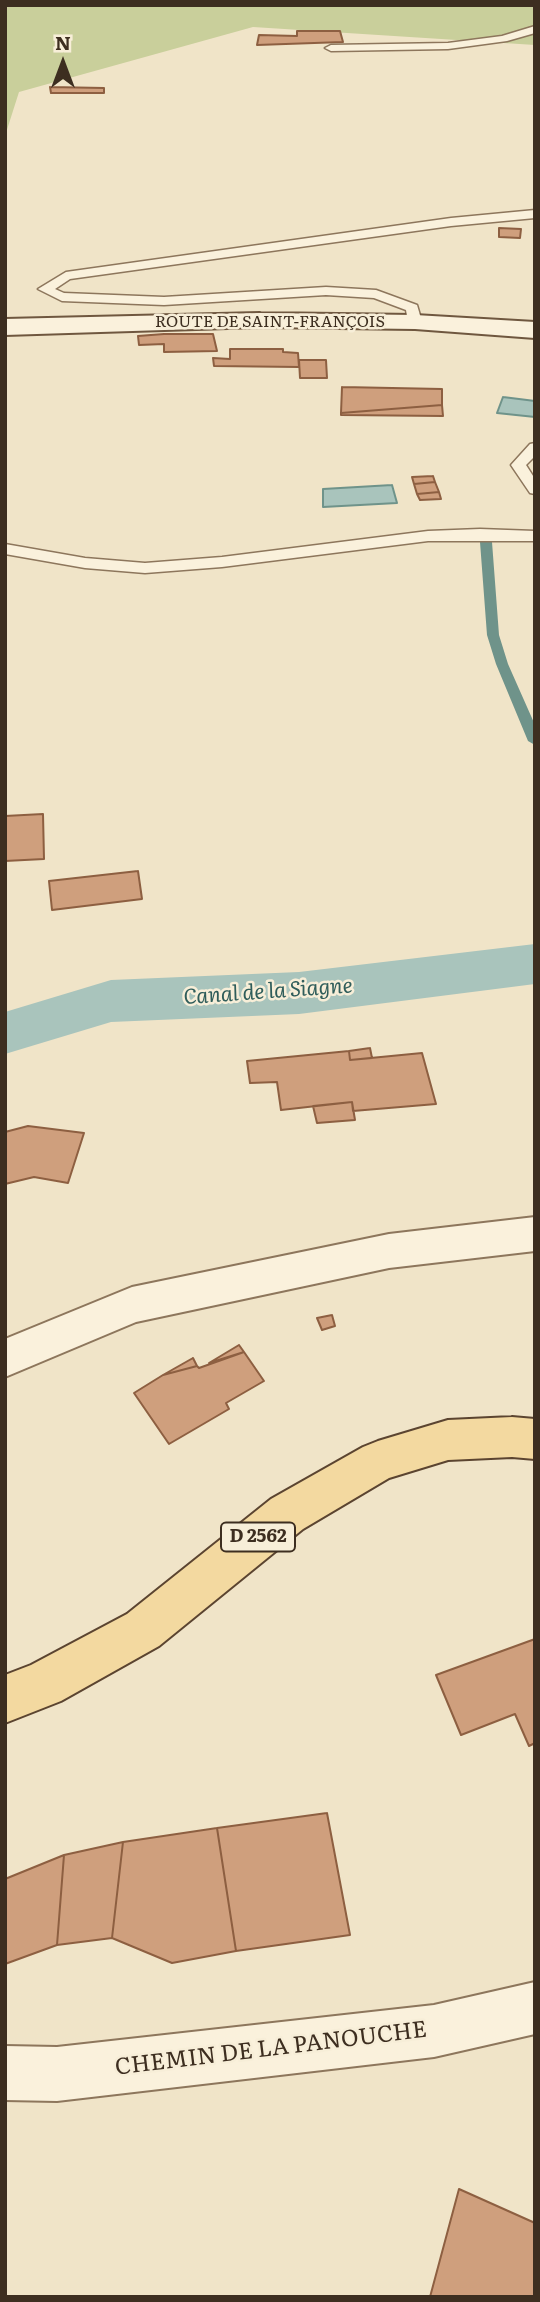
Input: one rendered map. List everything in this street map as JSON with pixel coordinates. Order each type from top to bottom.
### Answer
[{"type":"main road","name":"D 2562","points":[[5,1699],[44,1684],[143,1630],[287,1514],[378,1461],[448,1440],[512,1437],[535,1440]]},
{"type":"street","name":"ROUTE DE SAINT-FRANÇOIS","points":[[5,327],[260,320],[415,322],[535,330]]},
{"type":"street","points":[[5,1358],[132,1305],[389,1251],[535,1234]]},
{"type":"street","name":"CHEMIN DE LA PANOUCHE","points":[[5,2073],[57,2074],[433,2031],[535,2008]]},
{"type":"lane","points":[[331,48],[448,46],[503,39],[535,29]]},
{"type":"lane","points":[[415,322],[412,308],[376,294],[326,291],[164,301],[62,297],[45,289],[66,276],[451,222],[535,214]]},
{"type":"lane","points":[[535,447],[518,465],[535,489]]},
{"type":"lane","points":[[5,549],[85,563],[145,568],[222,562],[428,536],[535,536]]},
{"type":"green space","points":[[5,5],[535,5],[535,45],[253,27],[19,92],[5,136]]},
{"type":"water","points":[[503,397],[535,401],[535,417],[497,413]]},
{"type":"water","points":[[392,485],[397,503],[323,507],[323,489]]},
{"type":"building","points":[[297,31],[340,31],[343,42],[257,45],[259,35],[297,36]]},
{"type":"building","points":[[50,87],[104,88],[104,93],[51,93]]},
{"type":"building","points":[[499,228],[521,229],[520,238],[499,237]]},
{"type":"building","points":[[213,334],[217,351],[164,352],[164,344],[139,345],[138,336]]},
{"type":"building","points":[[230,349],[283,349],[283,352],[298,353],[299,367],[214,366],[213,358],[230,359]]},
{"type":"building","points":[[299,360],[326,360],[327,378],[300,378]]},
{"type":"building","points":[[342,387],[442,389],[442,405],[341,413]]},
{"type":"building","points":[[442,405],[443,416],[341,415],[341,413]]},
{"type":"building","points":[[433,476],[435,482],[414,484],[412,477]]},
{"type":"building","points":[[435,482],[439,492],[417,494],[414,484]]},
{"type":"building","points":[[439,492],[441,499],[420,500],[417,494]]},
{"type":"building","points":[[43,814],[44,859],[5,861],[5,816]]},
{"type":"building","points":[[138,871],[142,899],[52,910],[49,881]]},
{"type":"building","points":[[370,1048],[372,1058],[350,1060],[349,1051]]},
{"type":"building","points":[[349,1051],[350,1060],[422,1053],[436,1104],[353,1111],[352,1102],[281,1110],[277,1082],[250,1083],[247,1061]]},
{"type":"building","points":[[352,1102],[355,1120],[317,1123],[313,1106]]},
{"type":"building","points":[[28,1126],[84,1133],[68,1183],[34,1177],[5,1184],[5,1132]]},
{"type":"building","points":[[332,1315],[335,1326],[322,1330],[317,1318]]},
{"type":"building","points":[[239,1345],[244,1352],[209,1363]]},
{"type":"building","points":[[244,1352],[264,1381],[226,1403],[229,1409],[169,1444],[134,1393],[163,1375],[197,1366],[199,1368]]},
{"type":"building","points":[[193,1358],[197,1366],[163,1375]]},
{"type":"building","points":[[535,1639],[535,1743],[529,1746],[515,1714],[461,1735],[436,1675]]},
{"type":"building","points":[[327,1813],[350,1935],[236,1951],[217,1828]]},
{"type":"building","points":[[217,1828],[236,1951],[172,1963],[112,1938],[123,1842]]},
{"type":"building","points":[[123,1842],[112,1938],[57,1945],[64,1855]]},
{"type":"building","points":[[64,1855],[57,1945],[5,1964],[5,1879]]},
{"type":"building","points":[[459,2189],[535,2223],[535,2297],[430,2297]]},
{"type":"waterway","points":[[486,542],[493,635],[502,664],[535,741]]},
{"type":"waterway","name":"Canal de la Siagne","points":[[5,1033],[111,1001],[299,993],[535,964]]}]
